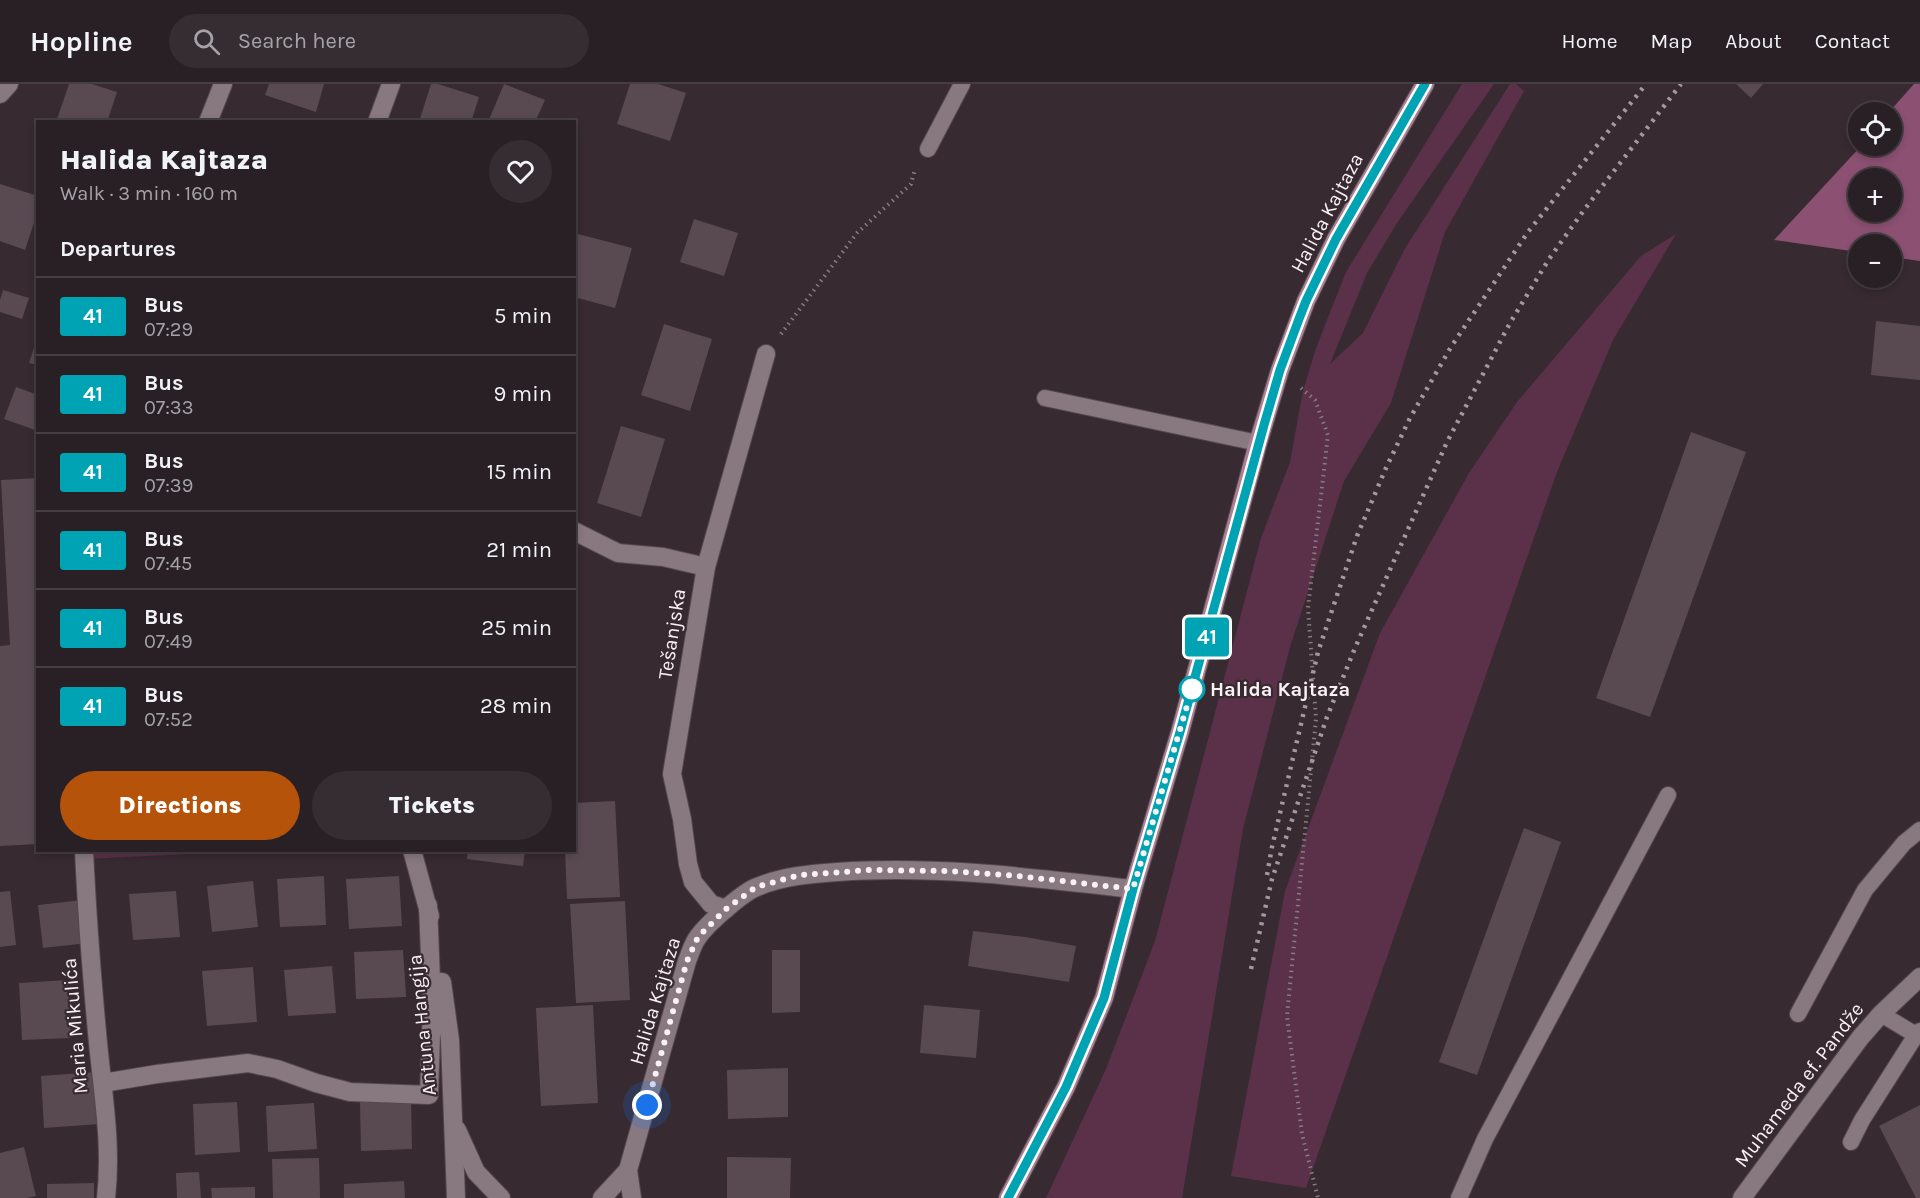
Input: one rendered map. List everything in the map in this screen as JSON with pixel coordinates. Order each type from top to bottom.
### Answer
[{"type":"main road","name":"Halida Kajtaza","points":[[1008,1198],[1066,1087],[1104,998],[1133,889],[1184,721],[1258,443],[1280,370],[1306,301],[1336,239],[1425,84]]},
{"type":"street","points":[[0,94],[9,84]]},
{"type":"street","points":[[209,120],[223,84]]},
{"type":"street","points":[[378,120],[391,84]]},
{"type":"street","name":"Tešanjska","points":[[726,909],[711,904],[693,882],[672,774],[706,567],[766,354]]},
{"type":"street","points":[[576,532],[618,553],[663,557],[706,567]]},
{"type":"street","name":"Maria Mikulića","points":[[84,852],[98,1044],[106,1115],[108,1181],[106,1198]]},
{"type":"street","name":"Antuna Hangija","points":[[413,852],[428,905],[450,1040],[456,1198]]},
{"type":"street","name":"Halida Kajtaza","points":[[632,1198],[628,1170],[687,961],[698,937],[726,909],[756,887],[800,875],[870,870],[949,871],[1133,889]]},
{"type":"street","points":[[103,1083],[248,1063],[277,1069],[351,1092],[429,1095],[432,1005],[428,905]]},
{"type":"street","name":"Muhameda ef. Pandže","points":[[1742,1198],[1860,1038],[1881,1014],[1920,977]]},
{"type":"street","points":[[454,1122],[476,1172],[501,1198]]},
{"type":"street","name":"Halida Kajtaza","points":[[602,1198],[628,1170]]},
{"type":"lane","points":[[928,149],[962,84]]},
{"type":"lane","points":[[1045,398],[1258,443]]},
{"type":"lane","points":[[1459,1198],[1485,1139],[1668,795]]},
{"type":"lane","points":[[1798,1014],[1864,890],[1905,843],[1920,830]]},
{"type":"lane","points":[[1851,1142],[1862,1120],[1918,1033],[1881,1014]]},
{"type":"path","points":[[766,354],[857,233],[912,184],[918,158],[928,149]]},
{"type":"path","points":[[1280,370],[1315,400],[1328,435],[1308,608],[1316,719],[1287,1016],[1302,1134],[1318,1198]]},
{"type":"shaded area","points":[[1462,84],[1494,84],[1397,223],[1367,273],[1330,364],[1363,333],[1404,250],[1510,84],[1516,84],[1524,91],[1445,232],[1391,403],[1344,481],[1290,647],[1243,829],[1182,1198],[1046,1198],[1106,1069],[1155,941],[1261,538],[1290,462],[1303,391],[1316,348],[1346,272]]},
{"type":"shaded area","points":[[1914,84],[1920,84],[1920,261],[1902,258],[1902,234],[1848,234],[1848,251],[1774,240],[1852,156],[1902,156],[1902,102],[1898,102]]},
{"type":"shaded area","points":[[1676,234],[1613,340],[1557,472],[1306,1188],[1231,1176],[1285,891],[1380,633],[1469,473],[1517,402],[1641,256]]},
{"type":"shaded area","points":[[84,852],[229,852],[84,859]]},
{"type":"building","points":[[69,84],[92,84],[117,92],[108,120],[57,120]]},
{"type":"building","points":[[269,84],[324,84],[316,112],[265,95]]},
{"type":"building","points":[[431,84],[438,84],[479,97],[472,120],[420,120]]},
{"type":"building","points":[[504,84],[545,100],[536,120],[489,120]]},
{"type":"building","points":[[630,84],[658,84],[686,93],[670,141],[617,124]]},
{"type":"building","points":[[1736,84],[1763,84],[1751,98]]},
{"type":"building","points":[[0,184],[36,195],[36,217],[25,250],[0,241]]},
{"type":"building","points":[[694,219],[738,233],[724,276],[680,262]]},
{"type":"building","points":[[576,234],[632,248],[615,308],[576,298]]},
{"type":"building","points":[[3,290],[29,298],[22,319],[0,312]]},
{"type":"building","points":[[1876,321],[1920,326],[1920,380],[1871,375]]},
{"type":"building","points":[[664,324],[712,339],[690,411],[641,395]]},
{"type":"building","points":[[36,342],[36,365],[29,363]]},
{"type":"building","points":[[16,387],[36,394],[36,430],[4,419]]},
{"type":"building","points":[[621,426],[665,439],[641,517],[597,503]]},
{"type":"building","points":[[1691,432],[1746,452],[1650,717],[1596,698]]},
{"type":"building","points":[[36,478],[36,844],[0,846],[0,646],[10,645],[1,480]]},
{"type":"building","points":[[615,801],[620,897],[567,899],[565,852],[576,852],[576,803]]},
{"type":"building","points":[[1524,828],[1561,842],[1477,1075],[1439,1062]]},
{"type":"building","points":[[468,852],[525,852],[523,866],[467,859]]},
{"type":"building","points":[[324,876],[326,925],[280,927],[277,879]]},
{"type":"building","points":[[399,876],[402,926],[349,929],[346,879]]},
{"type":"building","points":[[253,881],[258,927],[212,932],[207,886]]},
{"type":"building","points":[[10,891],[16,945],[0,947],[0,892]]},
{"type":"building","points":[[176,891],[180,937],[133,940],[129,894]]},
{"type":"building","points":[[83,900],[88,943],[43,948],[38,905]]},
{"type":"building","points":[[625,901],[630,1000],[576,1003],[570,904]]},
{"type":"building","points":[[973,931],[1076,946],[1069,982],[968,966]]},
{"type":"building","points":[[403,950],[406,997],[356,999],[354,952]]},
{"type":"building","points":[[772,950],[800,950],[800,1012],[772,1013]]},
{"type":"building","points":[[332,966],[336,1013],[288,1016],[284,970]]},
{"type":"building","points":[[253,967],[257,1022],[207,1026],[202,971]]},
{"type":"building","points":[[68,980],[71,1038],[22,1040],[19,983]]},
{"type":"building","points":[[593,1005],[598,1103],[541,1106],[536,1008]]},
{"type":"building","points":[[924,1005],[980,1010],[976,1058],[920,1053]]},
{"type":"building","points":[[788,1068],[788,1117],[728,1119],[727,1070]]},
{"type":"building","points":[[96,1072],[100,1124],[44,1128],[41,1076]]},
{"type":"building","points":[[411,1100],[412,1149],[361,1151],[360,1101]]},
{"type":"building","points":[[237,1102],[240,1152],[195,1155],[193,1104]]},
{"type":"building","points":[[314,1103],[317,1149],[268,1152],[266,1106]]},
{"type":"building","points":[[1920,1105],[1920,1198],[1916,1198],[1879,1126]]},
{"type":"building","points":[[24,1147],[36,1196],[0,1198],[0,1153]]},
{"type":"building","points":[[727,1157],[791,1158],[790,1198],[727,1198]]},
{"type":"building","points":[[319,1158],[320,1198],[273,1198],[272,1159]]},
{"type":"building","points":[[199,1172],[201,1198],[177,1198],[176,1173]]},
{"type":"building","points":[[404,1181],[405,1198],[344,1198],[344,1184]]},
{"type":"building","points":[[94,1183],[94,1198],[47,1198],[47,1184]]},
{"type":"building","points":[[255,1187],[255,1198],[212,1198],[211,1188]]},
{"type":"railway","points":[[1267,875],[1318,652],[1357,536],[1386,468],[1410,418],[1451,347],[1528,232],[1646,84]]},
{"type":"railway","points":[[1251,969],[1272,879],[1327,717],[1355,648],[1447,442],[1510,323],[1549,259],[1681,84]]},
{"type":"bus line","name":"41","points":[[1008,1198],[1066,1087],[1104,998],[1264,425],[1280,370],[1299,319],[1336,239],[1425,84]]},
{"type":"place","name":"Halida Kajtaza","points":[[1192,689]]},
{"type":"route","points":[[647,1105],[687,961],[698,937],[726,909],[756,887],[800,875],[870,870],[949,871],[1133,889],[1192,689]]}]
